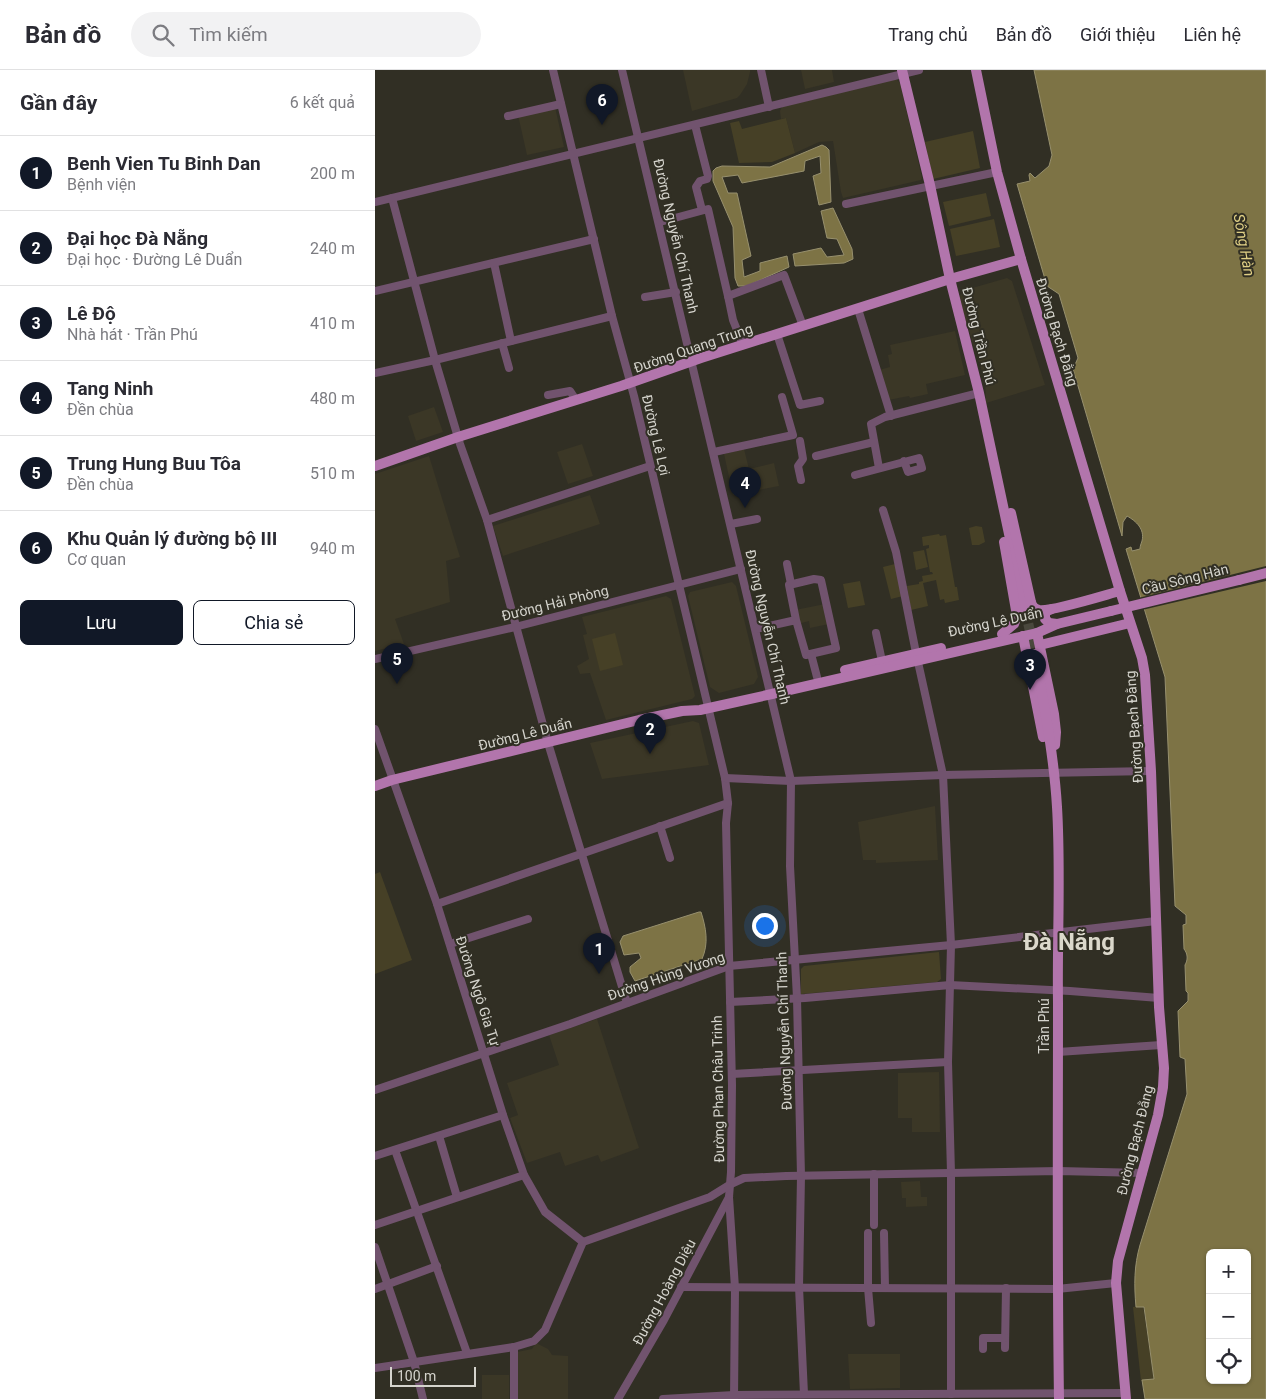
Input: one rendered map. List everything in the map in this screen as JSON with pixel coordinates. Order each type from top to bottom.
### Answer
[{"type":"main road","name":"Đường Bạch Đằng","points":[[976,70],[997,172],[1021,259],[1120,591],[1142,658],[1145,675],[1151,771],[1161,1045],[1164,1068],[1158,1115],[1120,1251],[1116,1283],[1126,1396]]},
{"type":"main road","name":"Đường Trần Phú","points":[[903,72],[979,393],[1025,609]]},
{"type":"main road","name":"Đường Quang Trung","points":[[375,466],[692,361],[951,279],[1021,259]]},
{"type":"main road","points":[[997,478],[1012,515],[1032,606],[1040,610],[1058,607]]},
{"type":"main road","points":[[997,478],[999,520],[1017,608],[1015,622],[1003,637],[1034,650],[1130,623]]},
{"type":"main road","name":"Cầu Sông Hàn","points":[[1057,624],[1266,573]]},
{"type":"main road","points":[[1057,624],[1047,622],[1045,614],[1049,610],[1120,591]]},
{"type":"main road","name":"Đường Lê Duẩn","points":[[375,786],[392,780],[548,742],[1003,637],[1036,626],[1057,624]]},
{"type":"main road","name":"Đường Lê Duẩn","points":[[1003,637],[1037,633],[1057,624]]},
{"type":"main road","points":[[1037,633],[1034,650],[1042,735],[1053,761]]},
{"type":"main road","points":[[1023,636],[1034,650],[1056,732],[1053,761]]},
{"type":"main road","name":"Đường Lê Duẩn","points":[[771,691],[817,677],[882,661],[917,657]]},
{"type":"main road","name":"Trần Phú","points":[[1053,761],[1057,808],[1059,932],[1057,991],[1059,1396]]},
{"type":"street","name":"Đường Lê Lợi","points":[[553,70],[612,316],[692,630],[725,778]]},
{"type":"street","name":"Đường Nguyễn Chí Thanh","points":[[622,70],[640,138],[791,780],[790,866],[797,998],[801,1176],[799,1287],[806,1396]]},
{"type":"street","points":[[761,70],[769,107]]},
{"type":"street","points":[[375,202],[769,107],[903,72],[919,70]]},
{"type":"street","points":[[508,116],[561,104]]},
{"type":"street","points":[[695,125],[708,176],[707,179],[698,183],[696,187],[702,210]]},
{"type":"street","points":[[845,204],[997,172]]},
{"type":"street","points":[[392,198],[435,360],[458,437],[487,520],[548,742],[627,1004]]},
{"type":"street","points":[[659,222],[702,210],[709,210],[733,320],[743,345]]},
{"type":"street","points":[[375,291],[594,239]]},
{"type":"street","points":[[494,263],[511,341]]},
{"type":"street","points":[[728,296],[784,275],[803,326]]},
{"type":"street","points":[[645,297],[676,292]]},
{"type":"street","points":[[858,309],[891,416]]},
{"type":"street","points":[[375,373],[612,316]]},
{"type":"street","points":[[777,334],[800,405],[819,400]]},
{"type":"street","points":[[501,343],[509,368]]},
{"type":"street","points":[[548,395],[570,391],[576,400]]},
{"type":"street","points":[[879,468],[871,424],[891,416],[979,393]]},
{"type":"street","points":[[714,452],[793,435],[782,397]]},
{"type":"street","points":[[799,441],[803,459],[799,466],[801,480]]},
{"type":"street","points":[[816,456],[874,442]]},
{"type":"street","points":[[855,475],[905,461]]},
{"type":"street","points":[[487,520],[650,466]]},
{"type":"street","points":[[883,510],[896,552],[943,775],[951,944],[948,1062],[951,1173],[951,1394]]},
{"type":"street","points":[[731,524],[757,519]]},
{"type":"street","points":[[787,564],[790,584],[796,620],[805,655],[836,648],[821,580],[814,579],[790,584]]},
{"type":"street","name":"Đường Hải Phòng","points":[[375,659],[515,627],[741,569]]},
{"type":"street","points":[[756,629],[796,620]]},
{"type":"street","points":[[876,633],[882,661]]},
{"type":"street","points":[[811,654],[817,677]]},
{"type":"street","name":"Đường Ngô Gia Tự","points":[[376,733],[413,832],[503,1115],[525,1175],[545,1212],[583,1242]]},
{"type":"street","points":[[725,778],[791,780],[1151,771]]},
{"type":"street","name":"Đường Phan Châu Trinh","points":[[725,778],[728,803],[726,823],[732,1074],[731,1184],[729,1197],[735,1288],[734,1397]]},
{"type":"street","points":[[437,904],[728,803]]},
{"type":"street","points":[[660,826],[670,858]]},
{"type":"street","points":[[450,944],[528,919]]},
{"type":"street","name":"Đường Hùng Vương","points":[[375,1090],[627,1004],[729,966],[1156,922]]},
{"type":"street","points":[[729,1002],[950,985],[1159,998]]},
{"type":"street","points":[[1058,1052],[1161,1045]]},
{"type":"street","points":[[732,1074],[948,1062]]},
{"type":"street","points":[[375,1156],[503,1115]]},
{"type":"street","points":[[439,1136],[457,1197]]},
{"type":"street","points":[[395,1150],[467,1353]]},
{"type":"street","points":[[375,1368],[526,1344],[539,1337],[545,1330],[583,1242],[710,1197],[744,1178],[1059,1171],[1143,1173]]},
{"type":"street","points":[[874,1174],[874,1225]]},
{"type":"street","points":[[375,1225],[525,1175]]},
{"type":"street","name":"Đường Hoàng Diệu","points":[[618,1399],[681,1288],[729,1197]]},
{"type":"street","points":[[719,1215],[731,1218]]},
{"type":"street","points":[[868,1233],[868,1288],[871,1323]]},
{"type":"street","points":[[884,1233],[885,1288]]},
{"type":"street","points":[[375,1247],[414,1362],[423,1399]]},
{"type":"street","points":[[375,1289],[437,1266]]},
{"type":"street","points":[[681,1288],[1057,1289],[1116,1283]]},
{"type":"street","points":[[1005,1348],[1006,1288]]},
{"type":"street","points":[[983,1349],[983,1338],[1005,1338]]},
{"type":"street","points":[[514,1347],[514,1399]]},
{"type":"street","points":[[663,1399],[951,1394],[1126,1396]]},
{"type":"shaded area","points":[[683,70],[750,70],[750,72],[747,84],[737,98],[692,111]]},
{"type":"shaded area","points":[[801,70],[832,70],[834,82],[805,89]]},
{"type":"shaded area","points":[[897,80],[900,83],[922,178],[921,180],[843,198],[833,141],[819,142],[795,153],[786,118],[781,119],[780,111],[782,107]]},
{"type":"shaded area","points":[[555,107],[564,147],[527,155],[518,115]]},
{"type":"shaded area","points":[[786,118],[795,153],[772,162],[739,163],[730,123],[739,121],[742,129]]},
{"type":"shaded area","points":[[973,131],[980,168],[933,179],[925,142]]},
{"type":"shaded area","points":[[986,193],[991,216],[949,226],[943,202]]},
{"type":"shaded area","points":[[994,219],[1000,247],[956,256],[950,229]]},
{"type":"shaded area","points":[[1007,278],[1012,281],[1045,385],[986,403],[985,381],[959,299],[962,291]]},
{"type":"shaded area","points":[[955,331],[965,375],[926,384],[928,394],[888,400],[879,370],[890,367],[888,355],[892,354],[890,345]]},
{"type":"shaded area","points":[[434,407],[443,432],[416,441],[408,416]]},
{"type":"shaded area","points":[[582,444],[593,476],[568,484],[557,452]]},
{"type":"shaded area","points":[[744,449],[749,469],[774,463],[779,486],[733,495],[724,454]]},
{"type":"shaded area","points":[[429,456],[460,557],[446,561],[450,602],[395,619],[404,644],[375,651],[375,474]]},
{"type":"shaded area","points":[[590,495],[600,524],[503,556],[493,526]]},
{"type":"shaded area","points":[[982,527],[985,542],[979,545],[972,545],[969,528]]},
{"type":"shaded area","points":[[939,534],[940,536],[946,535],[959,600],[945,603],[944,599],[940,600],[936,580],[923,583],[928,606],[911,610],[907,586],[919,584],[919,582],[923,581],[922,576],[933,574],[930,572],[926,549],[929,548],[929,545],[923,546],[922,537]]},
{"type":"shaded area","points":[[924,550],[928,567],[916,570],[913,552]]},
{"type":"shaded area","points":[[895,564],[903,596],[891,599],[883,567]]},
{"type":"shaded area","points":[[860,581],[865,605],[848,608],[843,584]]},
{"type":"shaded area","points":[[732,582],[736,586],[758,677],[754,684],[719,693],[710,687],[688,596],[690,592]]},
{"type":"shaded area","points":[[666,596],[671,599],[695,696],[692,699],[606,720],[590,673],[580,674],[577,666],[589,659],[583,635],[587,634],[582,617]]},
{"type":"shaded area","points":[[825,604],[829,624],[810,628],[809,621],[798,624],[795,610]]},
{"type":"shaded area","points":[[615,633],[623,665],[600,671],[592,639]]},
{"type":"shaded area","points":[[693,721],[699,723],[709,765],[602,779],[590,743]]},
{"type":"shaded area","points":[[935,806],[938,860],[876,863],[876,860],[863,860],[858,822]]},
{"type":"shaded area","points":[[380,872],[412,960],[375,974],[375,874]]},
{"type":"shaded area","points":[[939,952],[941,979],[937,982],[801,994],[801,969],[804,966]]},
{"type":"shaded area","points":[[597,1019],[639,1148],[601,1162],[598,1155],[565,1166],[560,1152],[527,1163],[510,1118],[518,1115],[507,1083],[559,1065],[549,1035]]},
{"type":"shaded area","points":[[939,1072],[940,1132],[912,1132],[912,1118],[898,1118],[898,1073]]},
{"type":"shaded area","points":[[920,1181],[921,1197],[927,1197],[927,1206],[906,1207],[906,1198],[902,1198],[901,1182]]},
{"type":"shaded area","points":[[1143,1306],[1154,1379],[1141,1381],[1133,1307]]},
{"type":"shaded area","points":[[536,1343],[548,1349],[552,1355],[568,1356],[568,1399],[516,1399],[517,1352],[532,1349]]},
{"type":"shaded area","points":[[848,1354],[900,1354],[900,1388],[850,1389]]},
{"type":"shaded area","points":[[482,1375],[509,1375],[509,1399],[482,1399]]},
{"type":"water","name":"Sông Hàn","points":[[1034,70],[1266,70],[1266,1399],[1145,1399],[1142,1380],[1154,1379],[1144,1307],[1136,1307],[1136,1268],[1140,1245],[1187,1094],[1185,1059],[1180,1057],[1178,1011],[1188,1001],[1185,965],[1187,957],[1184,949],[1183,925],[1186,924],[1186,915],[1175,906],[1165,677],[1126,549],[1131,547],[1132,551],[1140,549],[1143,537],[1141,529],[1134,520],[1127,516],[1123,522],[1122,536],[1073,369],[1078,358],[1059,294],[1047,286],[1017,184],[1030,181],[1030,173],[1035,178],[1049,166],[1052,155]]},
{"type":"water","points":[[822,145],[829,150],[831,202],[819,205],[813,176],[821,173],[820,156],[805,161],[804,171],[742,183],[738,175],[722,177],[728,193],[737,193],[751,256],[742,260],[744,277],[760,271],[760,263],[787,256],[789,267],[747,286],[738,286],[735,278],[733,227],[713,181],[713,171],[722,166],[770,167]]},
{"type":"water","points":[[833,208],[852,249],[853,259],[844,263],[795,266],[793,254],[821,248],[827,257],[844,255],[837,239],[827,238],[821,211]]},
{"type":"water","points":[[701,912],[706,936],[702,959],[635,981],[630,972],[630,967],[641,958],[639,953],[624,955],[620,942],[623,936]]},
{"type":"pier","points":[[1266,566],[1266,581],[1142,610],[1138,598]]},
{"type":"tunnel","points":[[1025,609],[1035,654]]},
{"type":"place","name":"Khu Quản lý đường bộ III","points":[[602,125]]},
{"type":"place","name":"Tang Ninh","points":[[745,508]]},
{"type":"place","name":"Trung Hung Buu Tôa","points":[[397,684]]},
{"type":"place","name":"Lê Độ","points":[[1030,690]]},
{"type":"place","name":"Đại học Đà Nẵng","points":[[650,754]]},
{"type":"place","name":"Benh Vien Tu Binh Dan","points":[[599,974]]},
{"type":"district","name":"Đà Nẵng","points":[[1069,942]]}]
